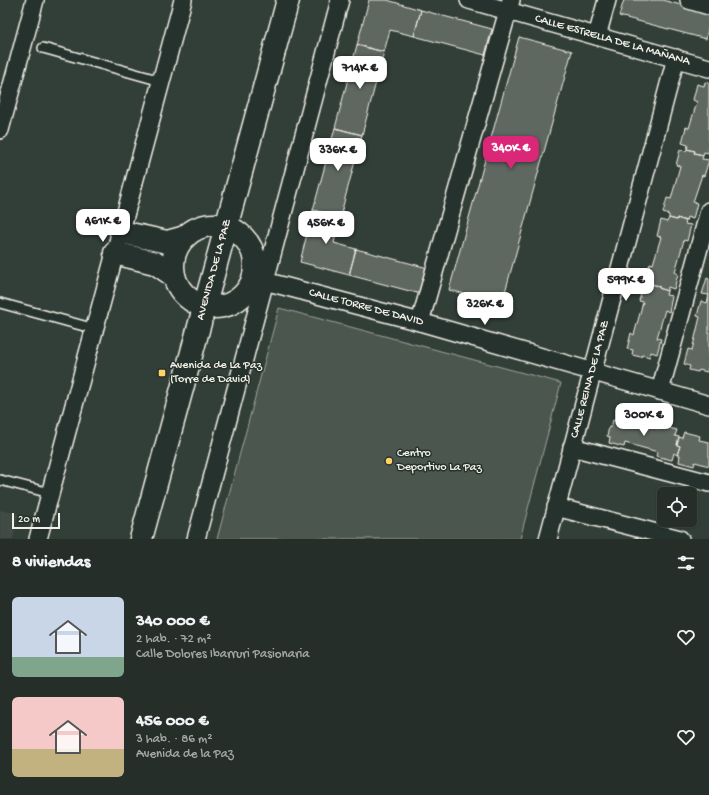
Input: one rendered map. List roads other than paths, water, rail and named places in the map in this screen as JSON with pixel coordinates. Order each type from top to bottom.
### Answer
[{"type":"main road","name":"AVENIDA DE LA PAZ","points":[[142,539],[288,0]]},
{"type":"main road","points":[[210,225],[226,227],[236,231],[246,240],[252,252],[259,280],[239,298],[228,305],[216,307],[205,306],[190,299],[180,289],[174,276],[173,262],[177,249],[185,237],[196,229],[210,225]]},
{"type":"main road","points":[[121,232],[167,242],[185,237]]},
{"type":"main road","points":[[115,253],[155,263],[174,276]]},
{"type":"street","points":[[0,129],[35,0]]},
{"type":"street","points":[[38,539],[183,0]]},
{"type":"street","points":[[196,539],[259,280],[340,0]]},
{"type":"street","name":"CALLE ESTRELLA DE LA MAÑANA","points":[[469,0],[509,5],[597,36],[709,68]]},
{"type":"street","points":[[597,36],[606,0]]},
{"type":"street","points":[[689,0],[709,6]]},
{"type":"street","points":[[420,322],[509,5]]},
{"type":"street","name":"CALLE REINA DE LA PAZ","points":[[548,539],[676,58]]},
{"type":"street","points":[[660,391],[709,211]]},
{"type":"street","name":"CALLE TORRE DE DAVID","points":[[259,280],[420,322],[709,405]]},
{"type":"street","points":[[572,447],[709,483]]},
{"type":"street","points":[[556,507],[680,539]]},
{"type":"lane","points":[[43,48],[161,80]]},
{"type":"lane","points":[[0,303],[94,329]]},
{"type":"lane","points":[[0,480],[50,493]]},
{"type":"place","name":"Avenida de La Paz (Torre de David)","points":[[162,373]]},
{"type":"place","name":"Centro Deportivo La Paz","points":[[389,461]]}]
